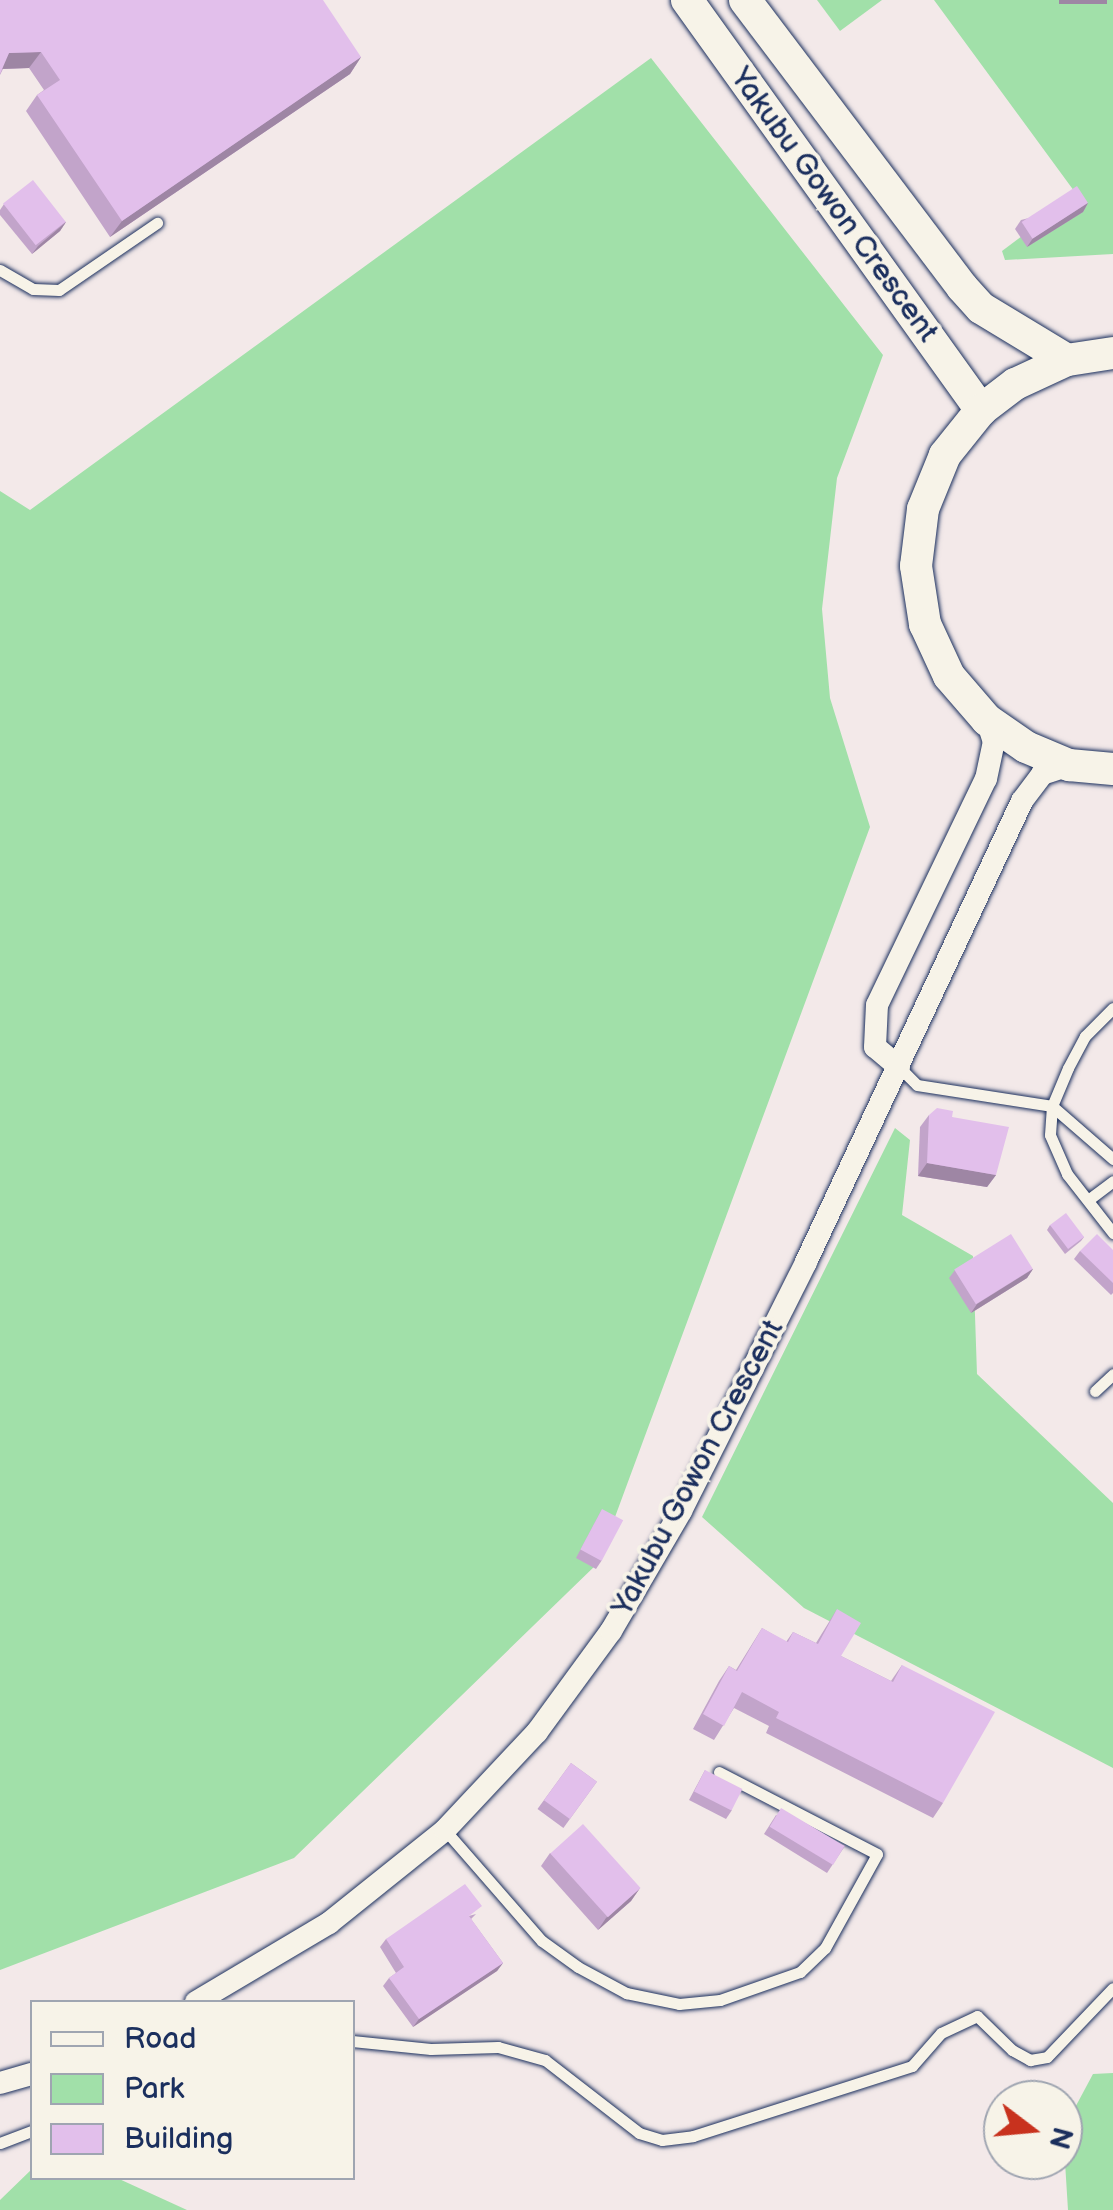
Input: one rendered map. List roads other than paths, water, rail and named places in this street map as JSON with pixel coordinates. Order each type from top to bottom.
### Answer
[{"type":"street","name":"Yakubu Gowon Crescent","points":[[687,0],[981,410]]},
{"type":"street","points":[[744,0],[962,287],[981,308],[1066,360]]},
{"type":"street","points":[[1113,353],[1066,360],[1015,384],[981,410],[945,455],[923,509],[916,566],[925,624],[949,676],[987,720],[1069,765],[1113,769]]},
{"type":"street","points":[[899,1067],[875,1047],[877,1006],[986,778],[994,742],[987,720]]},
{"type":"street","name":"Yakubu Gowon Crescent","points":[[199,2000],[329,1922],[446,1830],[537,1732],[611,1631],[681,1511],[899,1067],[1022,802],[1042,774],[1069,765]]},
{"type":"street","points":[[0,2083],[30,2075]]},
{"type":"lane","points":[[0,270],[33,288],[59,290],[157,223]]},
{"type":"lane","points":[[1113,1008],[1084,1036],[1052,1106],[1050,1135],[1088,1200],[1113,1233]]},
{"type":"lane","points":[[899,1067],[917,1085],[1052,1106],[1113,1159]]},
{"type":"lane","points":[[1088,1200],[1113,1180]]},
{"type":"lane","points":[[1094,1391],[1113,1374]]},
{"type":"lane","points":[[446,1830],[542,1940],[578,1967],[626,1993],[679,2004],[720,2000],[800,1972],[825,1948],[877,1854],[719,1772]]},
{"type":"lane","points":[[355,2041],[431,2049],[498,2047],[545,2060],[639,2133],[662,2140],[693,2136],[912,2066],[941,2033],[977,2016],[1012,2050],[1030,2060],[1047,2056],[1113,1988]]},
{"type":"lane","points":[[0,2142],[30,2132]]}]
